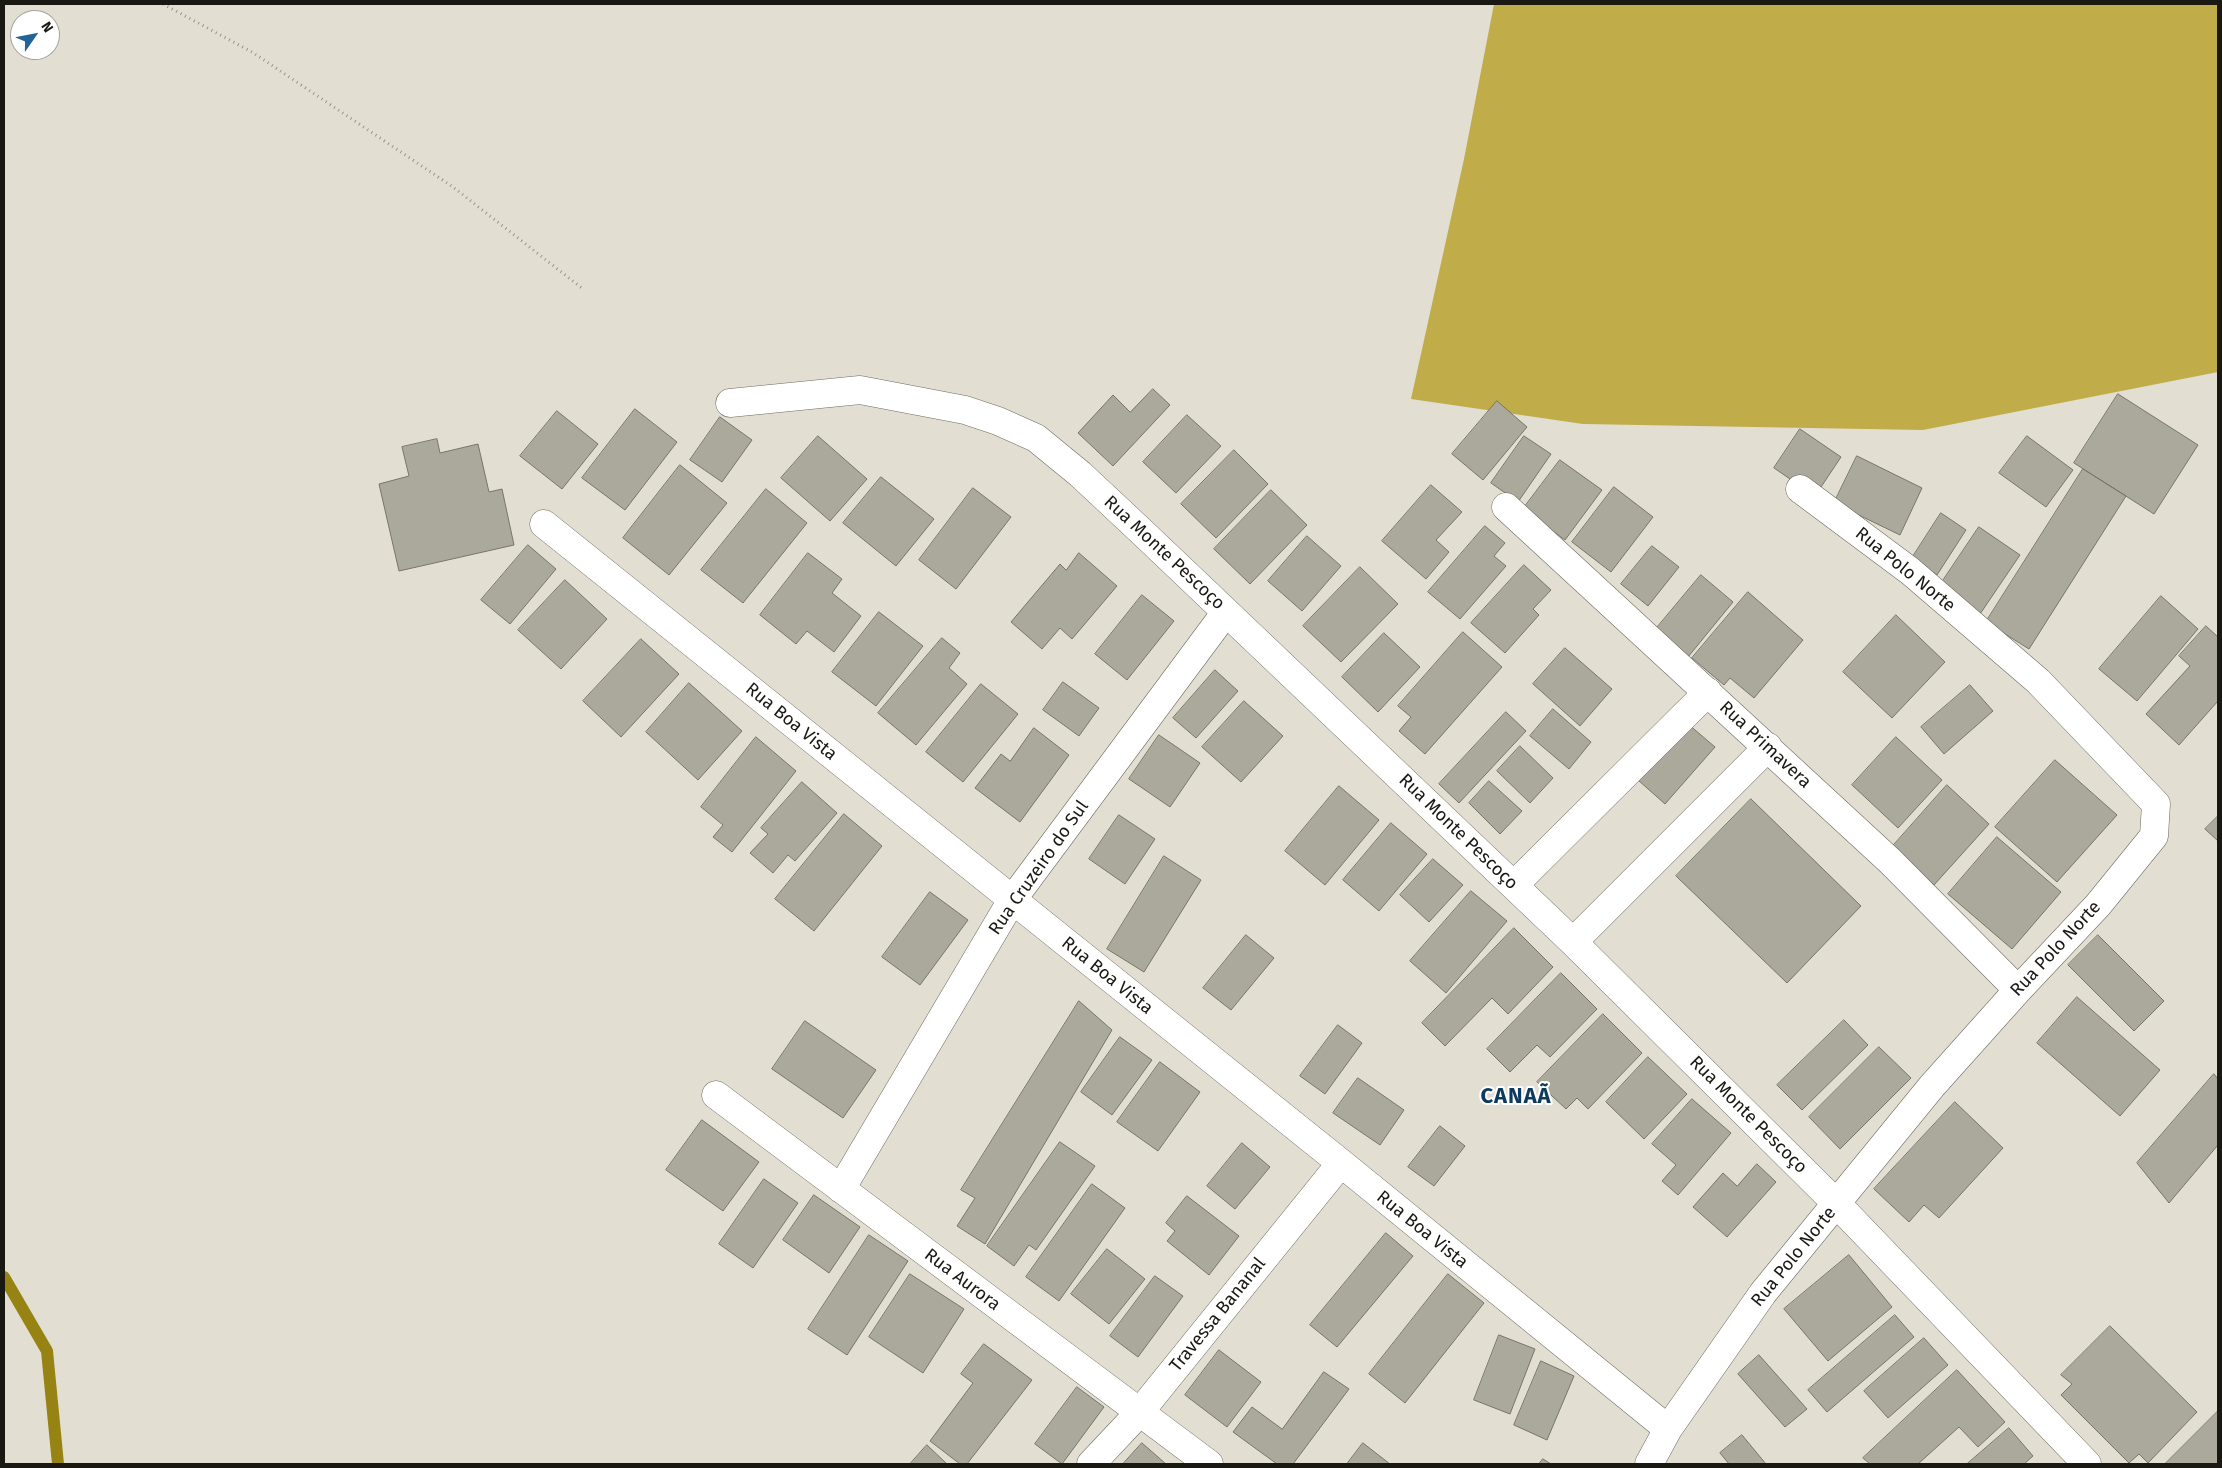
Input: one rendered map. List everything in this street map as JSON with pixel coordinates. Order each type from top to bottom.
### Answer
[{"type":"street","name":"Rua Monte Pescoço","points":[[730,403],[860,390],[956,408],[998,421],[1036,438],[1080,474],[1573,942],[1837,1204],[2087,1464]]},
{"type":"street","name":"Rua Polo Norte","points":[[1649,1464],[1668,1429],[1763,1293],[1932,1086],[2018,990],[2098,905],[2154,836],[2156,804],[2038,681],[1910,571],[1800,489]]},
{"type":"street","name":"Rua Primavera","points":[[1506,507],[1890,861],[2018,990]]},
{"type":"street","name":"Rua Boa Vista","points":[[544,524],[1668,1429]]},
{"type":"street","name":"Rua Cruzeiro do Sul","points":[[841,1189],[1012,900],[1226,612]]},
{"type":"street","points":[[1514,885],[1708,692]]},
{"type":"street","points":[[1573,942],[1768,747]]},
{"type":"street","name":"Rua Aurora","points":[[716,1095],[1209,1464]]},
{"type":"street","name":"Travessa Bananal","points":[[1091,1464],[1139,1413],[1341,1164]]},
{"type":"path","points":[[163,4],[252,52],[445,181],[583,289]]},
{"type":"shaded area","points":[[1494,4],[2218,4],[2218,372],[1923,430],[1583,424],[1411,399],[1464,159]]},
{"type":"building","points":[[1153,389],[1170,405],[1113,466],[1078,433],[1113,395],[1130,412]]},
{"type":"building","points":[[2118,394],[2198,445],[2154,514],[2074,463]]},
{"type":"building","points":[[1497,401],[1527,427],[1483,480],[1452,454]]},
{"type":"building","points":[[635,409],[677,442],[625,510],[582,478]]},
{"type":"building","points":[[557,411],[598,444],[562,489],[520,456]]},
{"type":"building","points":[[1187,415],[1221,446],[1176,493],[1143,462]]},
{"type":"building","points":[[720,417],[752,440],[722,482],[690,460]]},
{"type":"building","points":[[1800,429],[1841,457],[1815,496],[1774,468]]},
{"type":"building","points":[[818,436],[867,479],[830,521],[781,478]]},
{"type":"building","points":[[1524,436],[1551,454],[1518,502],[1491,483]]},
{"type":"building","points":[[2027,436],[2073,470],[2046,507],[1999,473]]},
{"type":"building","points":[[437,439],[440,453],[478,444],[489,492],[502,489],[514,545],[399,571],[379,484],[409,476],[402,447]]},
{"type":"building","points":[[1234,450],[1268,484],[1216,538],[1181,504]]},
{"type":"building","points":[[1857,456],[1922,488],[1900,535],[1834,503]]},
{"type":"building","points":[[1560,460],[1602,490],[1565,540],[1523,509]]},
{"type":"building","points":[[680,465],[727,503],[669,575],[623,538]]},
{"type":"building","points":[[2083,469],[2126,496],[2029,649],[1986,622]]},
{"type":"building","points":[[881,477],[934,519],[896,566],[843,523]]},
{"type":"building","points":[[1431,485],[1462,512],[1436,540],[1449,552],[1426,579],[1382,541]]},
{"type":"building","points":[[1614,487],[1653,517],[1611,572],[1572,542]]},
{"type":"building","points":[[973,488],[1011,517],[956,589],[919,560]]},
{"type":"building","points":[[766,489],[807,523],[743,603],[701,570]]},
{"type":"building","points":[[1271,490],[1307,525],[1250,584],[1214,549]]},
{"type":"building","points":[[1941,513],[1966,530],[1937,575],[1912,558]]},
{"type":"building","points":[[1485,526],[1505,543],[1494,556],[1506,566],[1460,619],[1428,592]]},
{"type":"building","points":[[1979,527],[2020,555],[1978,617],[1938,588]]},
{"type":"building","points":[[1307,536],[1341,566],[1302,611],[1268,581]]},
{"type":"building","points":[[528,545],[556,569],[510,624],[481,600]]},
{"type":"building","points":[[1652,546],[1679,567],[1648,606],[1621,584]]},
{"type":"building","points":[[808,553],[842,579],[832,593],[861,616],[834,652],[807,631],[796,644],[760,615]]},
{"type":"building","points":[[1079,553],[1117,586],[1072,639],[1060,628],[1042,649],[1011,622],[1060,564],[1066,570]]},
{"type":"building","points":[[1524,565],[1551,590],[1533,609],[1539,615],[1505,653],[1471,623]]},
{"type":"building","points":[[1360,567],[1398,604],[1341,662],[1303,626]]},
{"type":"building","points":[[1701,575],[1733,602],[1688,657],[1655,630]]},
{"type":"building","points":[[565,580],[607,619],[561,669],[518,630]]},
{"type":"building","points":[[1748,592],[1803,640],[1754,698],[1730,678],[1724,685],[1692,658]]},
{"type":"building","points":[[1142,595],[1174,621],[1127,680],[1095,654]]},
{"type":"building","points":[[2161,596],[2198,629],[2137,701],[2099,669]]},
{"type":"building","points":[[879,612],[923,646],[876,706],[832,672]]},
{"type":"building","points":[[1896,615],[1945,662],[1892,718],[1843,672]]},
{"type":"building","points":[[2206,626],[2218,637],[2218,701],[2179,745],[2146,714],[2190,666],[2179,656]]},
{"type":"building","points":[[1463,632],[1502,667],[1425,754],[1399,731],[1411,717],[1398,706]]},
{"type":"building","points":[[1384,633],[1420,667],[1378,712],[1342,677]]},
{"type":"building","points":[[942,638],[960,653],[949,668],[967,684],[916,745],[878,713]]},
{"type":"building","points":[[641,639],[679,674],[621,737],[583,701]]},
{"type":"building","points":[[1565,648],[1612,689],[1580,726],[1533,684]]},
{"type":"building","points":[[1215,670],[1238,691],[1196,738],[1173,718]]},
{"type":"building","points":[[1063,682],[1099,708],[1079,736],[1043,710]]},
{"type":"building","points":[[689,683],[742,731],[698,780],[646,732]]},
{"type":"building","points":[[981,684],[1018,714],[963,782],[926,752]]},
{"type":"building","points":[[1970,685],[1993,711],[1944,754],[1921,727]]},
{"type":"building","points":[[1244,701],[1283,736],[1241,782],[1202,747]]},
{"type":"building","points":[[1553,709],[1591,742],[1569,769],[1530,736]]},
{"type":"building","points":[[1506,712],[1526,731],[1459,803],[1439,784]]},
{"type":"building","points":[[1688,724],[1715,747],[1665,804],[1638,780]]},
{"type":"building","points":[[1034,728],[1069,755],[1020,822],[975,788],[1001,754],[1010,761]]},
{"type":"building","points":[[1159,735],[1200,763],[1170,807],[1129,779]]},
{"type":"building","points":[[756,737],[796,771],[732,852],[713,837],[723,825],[701,807]]},
{"type":"building","points":[[1896,737],[1942,780],[1898,828],[1852,785]]},
{"type":"building","points":[[1520,746],[1553,778],[1530,803],[1497,771]]},
{"type":"building","points":[[2055,760],[2117,815],[2057,882],[1995,827]]},
{"type":"building","points":[[1489,781],[1522,811],[1500,834],[1469,803]]},
{"type":"building","points":[[802,782],[837,813],[795,861],[788,855],[773,873],[750,853],[768,834],[761,828]]},
{"type":"building","points":[[1947,785],[1989,824],[1934,885],[1892,847]]},
{"type":"building","points":[[1339,786],[1379,820],[1325,885],[1285,851]]},
{"type":"building","points":[[1751,799],[1861,906],[1787,983],[1676,876]]},
{"type":"building","points":[[844,814],[882,846],[814,931],[775,899]]},
{"type":"building","points":[[1119,815],[1155,839],[1125,884],[1089,859]]},
{"type":"building","points":[[2218,816],[2218,841],[2205,829]]},
{"type":"building","points":[[1391,823],[1427,854],[1379,911],[1343,880]]},
{"type":"building","points":[[1997,837],[2061,892],[2012,949],[1948,894]]},
{"type":"building","points":[[1164,856],[1201,880],[1144,972],[1107,949]]},
{"type":"building","points":[[1433,859],[1463,885],[1429,922],[1400,895]]},
{"type":"building","points":[[1471,891],[1507,921],[1446,993],[1410,961]]},
{"type":"building","points":[[930,892],[968,920],[920,985],[882,957]]},
{"type":"building","points":[[1514,928],[1553,967],[1508,1014],[1492,998],[1445,1046],[1422,1023]]},
{"type":"building","points":[[1246,935],[1274,958],[1231,1010],[1203,988]]},
{"type":"building","points":[[2098,935],[2164,1001],[2134,1031],[2068,965]]},
{"type":"building","points":[[1561,973],[1597,1009],[1550,1057],[1537,1045],[1510,1072],[1487,1049]]},
{"type":"building","points":[[2077,997],[2160,1070],[2120,1116],[2037,1043]]},
{"type":"building","points":[[1079,1001],[1112,1030],[985,1244],[957,1226],[975,1198],[961,1190]]},
{"type":"building","points":[[1603,1014],[1642,1053],[1588,1109],[1577,1098],[1566,1109],[1537,1082]]},
{"type":"building","points":[[1844,1020],[1868,1045],[1802,1110],[1777,1085]]},
{"type":"building","points":[[805,1021],[876,1070],[843,1118],[772,1069]]},
{"type":"building","points":[[1338,1025],[1362,1043],[1325,1094],[1300,1076]]},
{"type":"building","points":[[1120,1037],[1152,1060],[1112,1115],[1081,1092]]},
{"type":"building","points":[[1879,1047],[1911,1078],[1840,1149],[1809,1117]]},
{"type":"building","points":[[1648,1057],[1687,1094],[1644,1139],[1606,1102]]},
{"type":"building","points":[[1160,1062],[1200,1092],[1158,1151],[1117,1122]]},
{"type":"building","points":[[2214,1074],[2218,1079],[2218,1145],[2169,1203],[2137,1163]]},
{"type":"building","points":[[1358,1078],[1404,1110],[1380,1145],[1333,1113]]},
{"type":"building","points":[[1692,1099],[1731,1133],[1678,1195],[1662,1181],[1676,1165],[1652,1144]]},
{"type":"building","points":[[1955,1102],[2003,1148],[1939,1218],[1924,1205],[1909,1222],[1874,1189]]},
{"type":"building","points":[[702,1120],[759,1162],[723,1211],[666,1170]]},
{"type":"building","points":[[1440,1126],[1465,1146],[1434,1186],[1408,1167]]},
{"type":"building","points":[[1060,1142],[1095,1166],[1036,1250],[1029,1245],[1014,1266],[987,1246]]},
{"type":"building","points":[[1242,1143],[1270,1167],[1235,1209],[1207,1186]]},
{"type":"building","points":[[1757,1164],[1776,1182],[1727,1237],[1693,1207],[1723,1173],[1737,1186]]},
{"type":"building","points":[[764,1179],[798,1203],[753,1268],[719,1244]]},
{"type":"building","points":[[1092,1184],[1125,1208],[1059,1301],[1026,1277]]},
{"type":"building","points":[[814,1195],[860,1227],[829,1273],[783,1240]]},
{"type":"building","points":[[1187,1196],[1239,1236],[1209,1275],[1167,1241],[1175,1231],[1166,1223]]},
{"type":"building","points":[[1386,1233],[1413,1256],[1337,1347],[1310,1325]]},
{"type":"building","points":[[869,1235],[908,1261],[847,1355],[808,1329]]},
{"type":"building","points":[[1107,1249],[1145,1279],[1109,1324],[1071,1294]]},
{"type":"building","points":[[1849,1255],[1892,1307],[1828,1361],[1784,1309]]},
{"type":"building","points":[[910,1274],[964,1309],[923,1373],[869,1337]]},
{"type":"building","points":[[1448,1274],[1484,1303],[1405,1403],[1369,1374]]},
{"type":"building","points":[[1155,1276],[1183,1296],[1138,1357],[1110,1336]]},
{"type":"building","points":[[1895,1315],[1914,1337],[1827,1412],[1808,1390]]},
{"type":"building","points":[[2110,1326],[2197,1412],[2148,1463],[2139,1454],[2129,1463],[2061,1395],[2072,1384],[2061,1375]]},
{"type":"building","points":[[1499,1335],[1535,1349],[1510,1414],[1474,1400]]},
{"type":"building","points":[[1924,1338],[1948,1365],[1888,1418],[1864,1391]]},
{"type":"building","points":[[984,1344],[1032,1380],[967,1464],[960,1464],[930,1441],[973,1383],[961,1374]]},
{"type":"building","points":[[1219,1350],[1261,1382],[1227,1427],[1185,1395]]},
{"type":"building","points":[[1759,1355],[1807,1409],[1785,1427],[1738,1374]]},
{"type":"building","points":[[1541,1361],[1574,1376],[1547,1440],[1514,1425]]},
{"type":"building","points":[[1957,1370],[2005,1422],[1978,1447],[1959,1427],[1918,1464],[1870,1464],[1863,1458]]},
{"type":"building","points":[[1324,1372],[1349,1389],[1293,1464],[1277,1464],[1233,1432],[1252,1407],[1282,1429]]},
{"type":"building","points":[[1077,1387],[1104,1407],[1062,1464],[1035,1444]]},
{"type":"building","points":[[2218,1411],[2218,1464],[2165,1464]]},
{"type":"building","points":[[2009,1428],[2033,1456],[2024,1464],[1967,1464]]},
{"type":"building","points":[[1742,1435],[1766,1464],[1729,1464],[1720,1453]]},
{"type":"building","points":[[1142,1443],[1166,1464],[1123,1464]]},
{"type":"building","points":[[1363,1443],[1390,1464],[1347,1464]]},
{"type":"building","points":[[927,1445],[947,1464],[910,1464]]},
{"type":"building","points":[[1543,1459],[1551,1464],[1539,1464]]},
{"type":"waterway","points":[[4,1277],[47,1351],[58,1464]]},
{"type":"district","name":"CANAÃ","points":[[1516,1097]]}]
